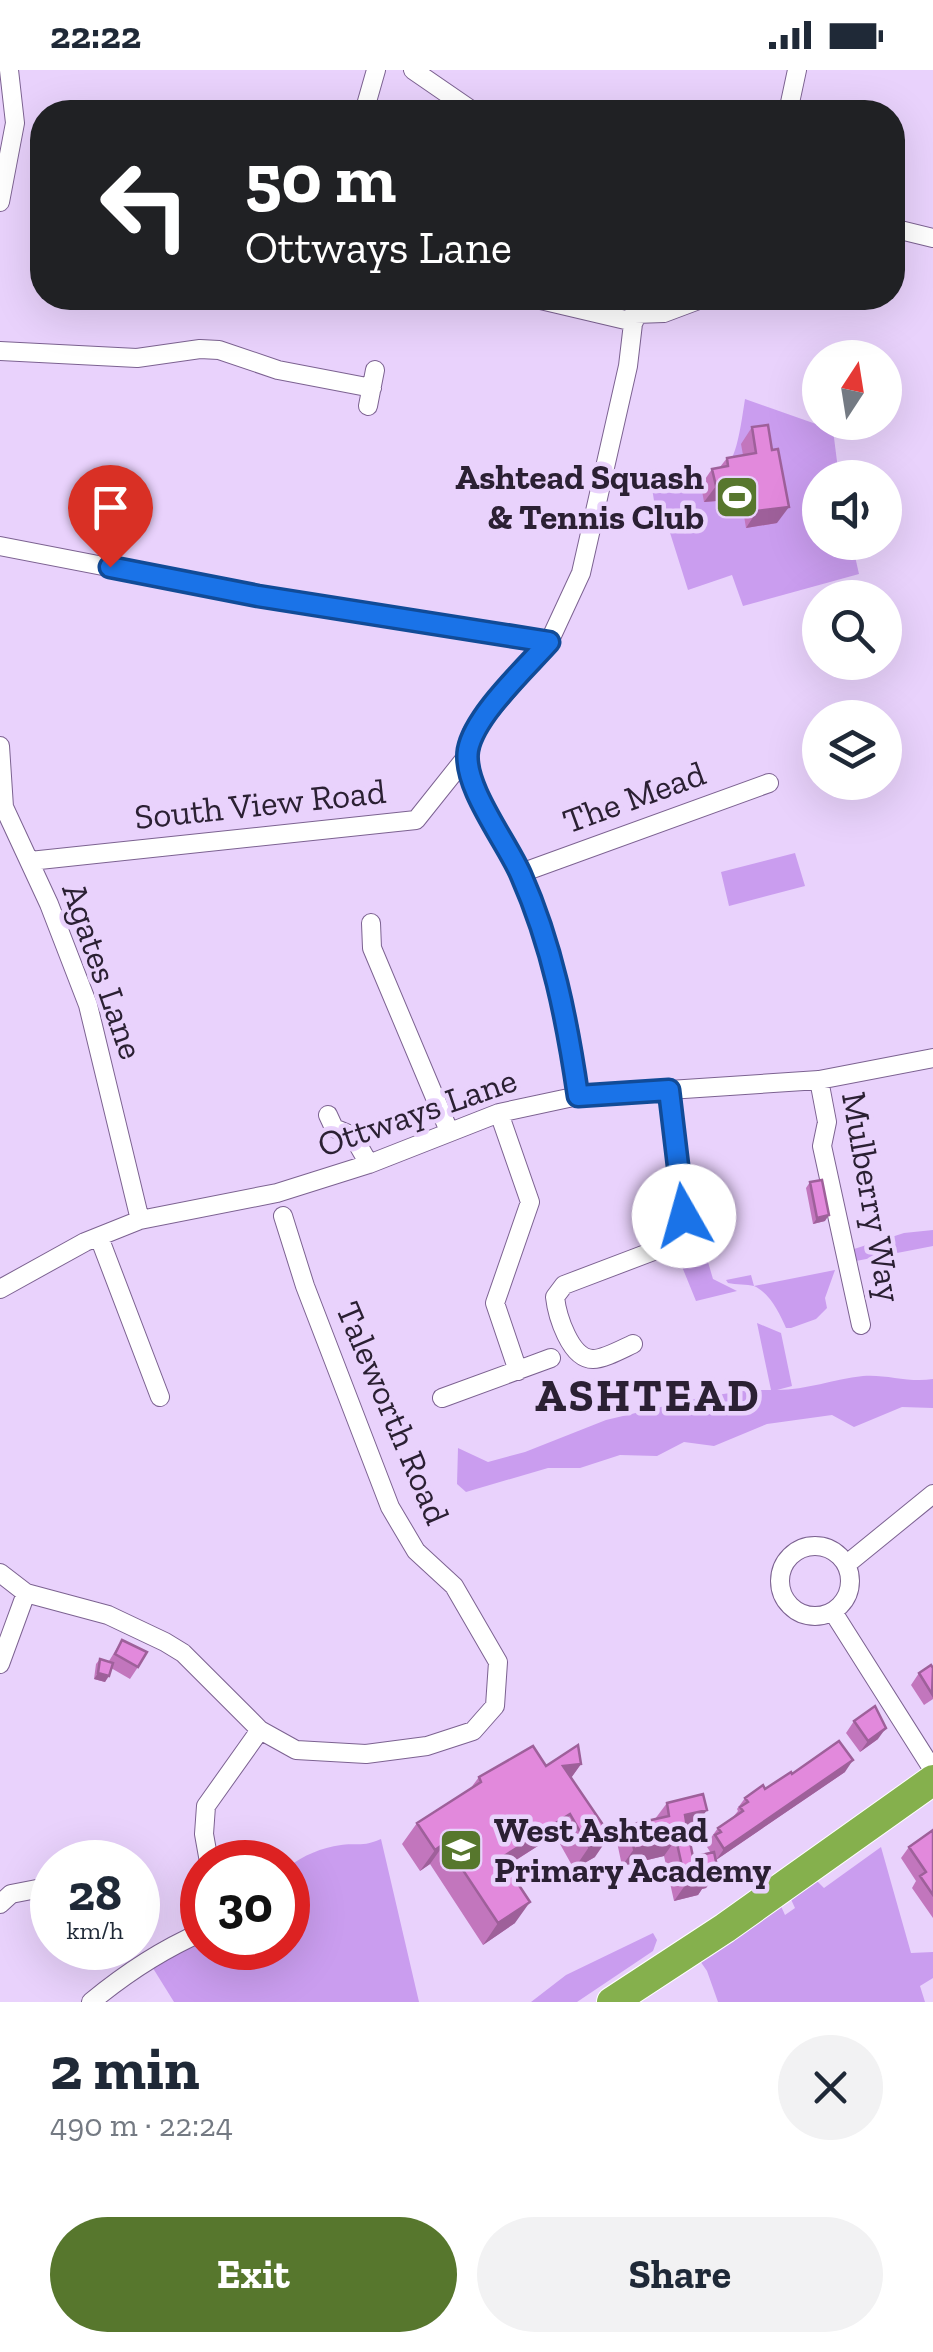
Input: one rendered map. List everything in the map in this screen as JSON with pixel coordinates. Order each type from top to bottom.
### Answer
[{"type":"highway","points":[[612,2002],[725,1928],[933,1780]]},
{"type":"street","points":[[0,202],[15,123],[9,70]]},
{"type":"street","points":[[367,100],[376,70]]},
{"type":"street","points":[[413,70],[457,100]]},
{"type":"street","points":[[791,100],[797,70]]},
{"type":"street","points":[[905,231],[933,238]]},
{"type":"street","points":[[635,311],[664,314],[674,310]]},
{"type":"street","name":"South View Road","points":[[30,862],[416,820],[466,756],[472,732],[549,642],[581,573],[624,385],[635,311]]},
{"type":"street","points":[[0,351],[137,358],[220,350],[278,370],[372,388]]},
{"type":"street","points":[[0,546],[258,596],[549,642]]},
{"type":"street","name":"Agates Lane","points":[[0,746],[4,807],[88,1005],[140,1220]]},
{"type":"street","points":[[466,756],[472,782],[520,873],[542,928],[569,1029],[578,1096]]},
{"type":"street","name":"The Mead","points":[[520,873],[769,783]]},
{"type":"street","points":[[371,923],[372,948],[448,1130]]},
{"type":"street","name":"Ottways Lane","points":[[0,1289],[98,1237],[140,1220],[250,1201],[369,1164],[499,1113],[578,1096],[819,1080],[933,1058]]},
{"type":"street","name":"Mulberry Way","points":[[819,1080],[827,1122],[822,1146],[860,1325]]},
{"type":"street","points":[[633,1344],[594,1359],[581,1355],[573,1346],[555,1297],[559,1288],[672,1244],[684,1216],[669,1090]]},
{"type":"street","points":[[499,1113],[530,1202],[495,1303],[518,1370]]},
{"type":"street","points":[[328,1115],[334,1128],[353,1136],[369,1164]]},
{"type":"street","name":"Taleworth Road","points":[[0,1574],[26,1593],[108,1614],[165,1642],[183,1653],[260,1730],[296,1750],[366,1754],[426,1746],[473,1731],[495,1706],[498,1662],[454,1586],[416,1551],[390,1506],[305,1286],[283,1216]]},
{"type":"street","points":[[98,1237],[160,1397]]},
{"type":"street","points":[[442,1398],[552,1358]]},
{"type":"street","points":[[847,1564],[933,1494]]},
{"type":"street","points":[[816,1545],[834,1550],[847,1564],[851,1582],[846,1599],[834,1612],[815,1617],[797,1612],[784,1598],[780,1580],[785,1562],[798,1550],[816,1545]]},
{"type":"street","points":[[0,1664],[26,1593]]},
{"type":"street","points":[[834,1612],[933,1770]]},
{"type":"street","points":[[205,1840],[206,1806],[260,1730]]},
{"type":"street","points":[[0,1904],[11,1894],[30,1890]]},
{"type":"street","points":[[91,2002],[121,1977],[180,1941]]},
{"type":"shaded area","name":"Ashtead Squash & Tennis Club","points":[[745,399],[802,419],[802,440],[834,440],[837,460],[802,460],[802,560],[856,560],[859,574],[837,580],[802,580],[802,590],[743,606],[732,575],[688,590],[666,520],[655,507],[652,488],[713,477],[724,470],[737,445]]},
{"type":"shaded area","points":[[795,853],[805,886],[729,906],[721,872]]},
{"type":"shaded area","points":[[693,1224],[698,1228],[713,1279],[737,1291],[696,1301],[674,1247],[689,1239]]},
{"type":"shaded area","points":[[933,1230],[933,1246],[856,1261],[854,1249],[904,1233]]},
{"type":"shaded area","points":[[835,1270],[825,1298],[827,1308],[816,1319],[791,1328],[786,1328],[770,1299],[754,1286]]},
{"type":"shaded area","points":[[751,1275],[754,1286],[728,1283],[726,1280]]},
{"type":"shaded area","points":[[757,1323],[781,1333],[792,1386],[777,1390],[863,1376],[933,1379],[933,1408],[902,1407],[854,1427],[832,1415],[767,1424],[714,1446],[684,1442],[657,1456],[620,1455],[580,1468],[548,1468],[466,1492],[457,1484],[458,1448],[488,1462],[606,1420],[699,1398],[771,1390]]},
{"type":"shaded area","points":[[381,1839],[419,2002],[174,2002],[154,1970],[160,1970],[160,1960],[180,1950],[180,1970],[310,1970],[310,1855],[341,1845]]},
{"type":"shaded area","points":[[881,1847],[911,1953],[933,1952],[933,1978],[920,1986],[925,2002],[718,2002],[698,1958],[780,1904],[785,1915],[795,1908],[788,1893],[813,1877],[824,1888]]},
{"type":"shaded area","points":[[653,1933],[657,1940],[653,1951],[577,2002],[531,2002],[566,1975]]},
{"type":"building","points":[[768,425],[772,450],[778,449],[789,507],[757,511],[754,493],[742,494],[740,483],[716,486],[712,469],[728,466],[727,458],[756,453],[752,427]]},
{"type":"building","points":[[822,1180],[829,1215],[817,1218],[810,1182]]},
{"type":"building","points":[[122,1640],[147,1652],[138,1667],[115,1654]]},
{"type":"building","points":[[100,1659],[113,1663],[109,1676],[98,1673]]},
{"type":"building","points":[[931,1665],[933,1668],[932,1694],[919,1673]]},
{"type":"building","points":[[875,1706],[886,1728],[868,1741],[854,1721]]},
{"type":"building","points":[[839,1741],[853,1760],[724,1849],[715,1835],[721,1832],[718,1828],[743,1811],[740,1807],[748,1802],[745,1798],[763,1785],[765,1789],[792,1774]]},
{"type":"building","points":[[578,1745],[581,1764],[563,1766],[610,1835],[589,1847],[570,1814],[501,1858],[530,1902],[498,1923],[445,1843],[435,1850],[417,1823],[481,1782],[479,1777],[533,1746],[546,1766]]},
{"type":"building","points":[[703,1794],[707,1810],[685,1815],[687,1827],[693,1857],[714,1852],[718,1871],[709,1873],[710,1878],[686,1884],[676,1839],[634,1849],[629,1825],[669,1816],[667,1803]]},
{"type":"building","points":[[933,1830],[933,1895],[920,1876],[926,1872],[909,1847]]},
{"type":"place","name":"Ashtead Squash & Tennis Club","points":[[737,497]]},
{"type":"place","name":"West Ashtead Primary Academy","points":[[461,1850]]},
{"type":"district","name":"ASHTEAD","points":[[648,1396]]},
{"type":"route","points":[[110,567],[258,596],[549,642],[472,732],[466,756],[472,782],[520,873],[542,928],[569,1029],[578,1096],[669,1090],[684,1216]]}]
